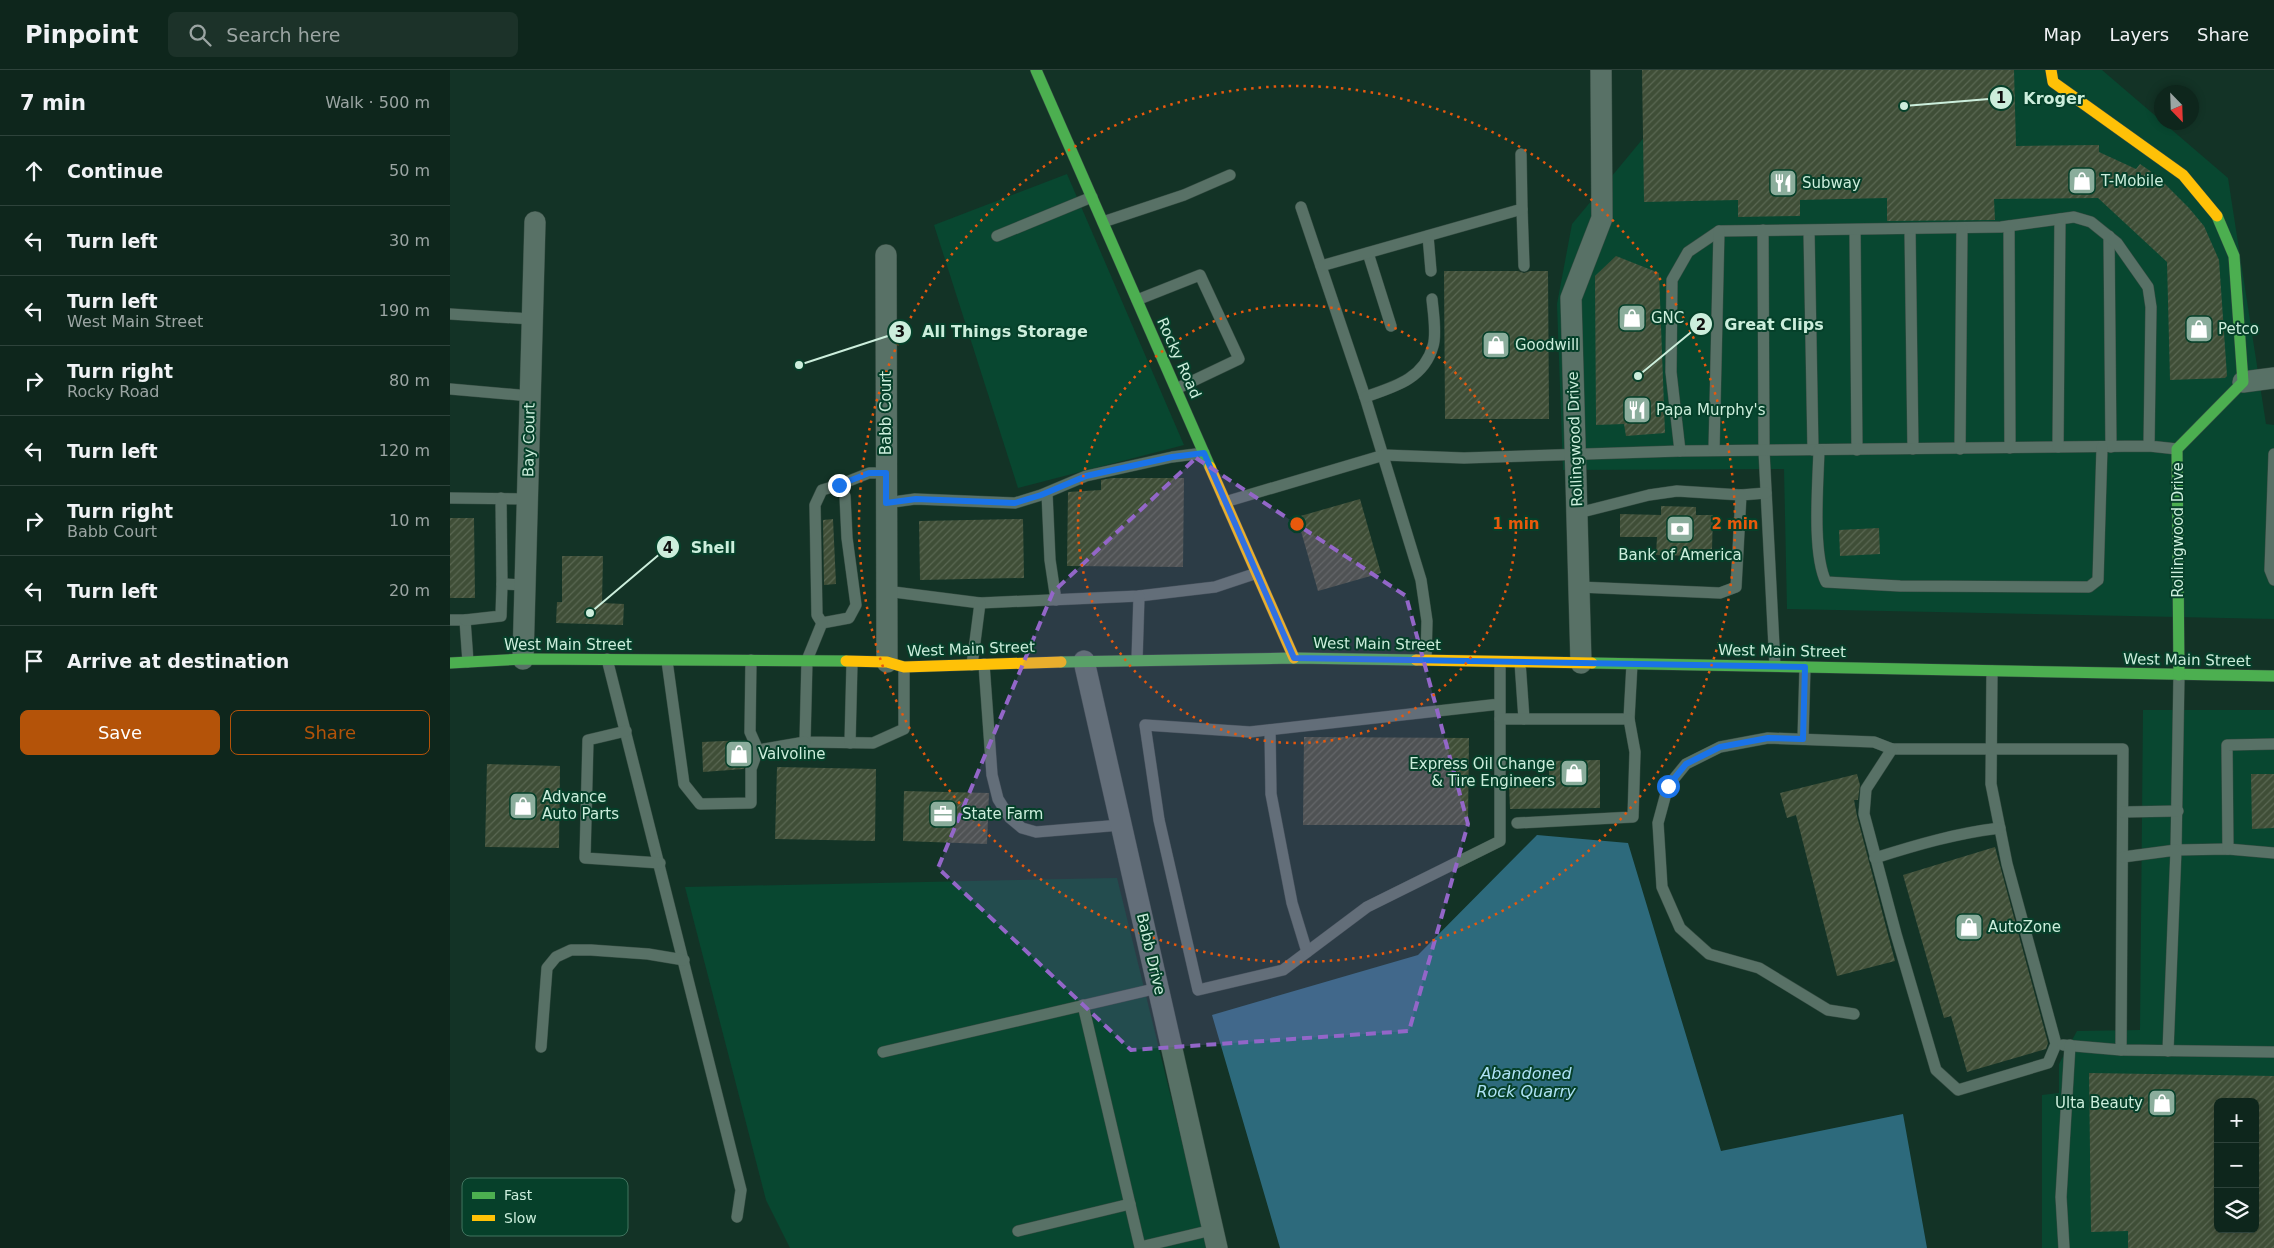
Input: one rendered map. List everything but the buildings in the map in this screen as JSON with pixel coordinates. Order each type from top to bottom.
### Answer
[{"type":"main road","name":"Rocky Road","points":[[1036,70],[1294,658]]},
{"type":"main road","points":[[2051,70],[2053,82],[2183,175],[2218,218],[2234,256],[2243,382]]},
{"type":"main road","name":"Rollingwood Drive","points":[[2179,676],[2177,449],[2243,382]]},
{"type":"main road","name":"West Main Street","points":[[450,663],[523,659],[607,659],[807,660],[895,665],[1294,658],[1775,666],[2179,676],[2274,676]]},
{"type":"street","name":"Rollingwood Drive","points":[[1581,663],[1571,298],[1602,218],[1601,70]]},
{"type":"street","name":"Bay Court","points":[[523,659],[535,222]]},
{"type":"street","name":"Babb Court","points":[[886,255],[886,591],[895,665]]},
{"type":"street","points":[[2243,382],[2274,378]]},
{"type":"street","name":"Babb Drive","points":[[1084,661],[1214,1239]]},
{"type":"lane","points":[[1521,154],[1524,266]]},
{"type":"lane","points":[[1103,222],[1184,195],[1230,175]]},
{"type":"lane","points":[[997,236],[1092,197]]},
{"type":"lane","points":[[1301,207],[1384,455],[1421,580],[1427,621],[1426,660]]},
{"type":"lane","points":[[1321,266],[1522,209]]},
{"type":"lane","points":[[1680,452],[1671,372],[1672,280],[1688,252],[1719,231],[1962,228],[2009,226],[2074,217],[2091,222],[2117,243],[2148,287],[2151,307],[2149,446]]},
{"type":"lane","points":[[2058,447],[2060,219]]},
{"type":"lane","points":[[2009,226],[2010,448]]},
{"type":"lane","points":[[1960,448],[1962,228]]},
{"type":"lane","points":[[1910,229],[1913,449]]},
{"type":"lane","points":[[1763,230],[1764,451],[1775,666]]},
{"type":"lane","points":[[1855,230],[1857,450]]},
{"type":"lane","points":[[1714,450],[1719,231]]},
{"type":"lane","points":[[1809,231],[1818,553],[1821,573],[1826,582],[1900,586],[2089,587],[2098,580],[2107,447],[2109,236]]},
{"type":"lane","points":[[1428,236],[1431,271]]},
{"type":"lane","points":[[1368,253],[1391,326]]},
{"type":"lane","points":[[1137,300],[1200,275],[1239,359],[1176,389]]},
{"type":"lane","points":[[1365,396],[1396,386],[1421,371],[1434,345],[1432,299]]},
{"type":"lane","points":[[450,314],[532,319]]},
{"type":"lane","points":[[450,389],[530,396]]},
{"type":"lane","points":[[1226,502],[1384,455],[1464,458],[1714,450],[2149,446],[2177,449]]},
{"type":"lane","points":[[886,503],[916,499],[1015,503],[1047,493],[1086,476],[1172,457],[1204,453]]},
{"type":"lane","points":[[2274,454],[2270,570],[2274,580]]},
{"type":"lane","points":[[822,623],[817,615],[815,505],[822,490],[869,473],[886,473]]},
{"type":"lane","points":[[822,623],[849,618],[856,605],[847,538],[845,496],[839,485]]},
{"type":"lane","points":[[1578,514],[1649,495],[1677,491],[1741,495],[1766,493]]},
{"type":"lane","points":[[1047,493],[1050,560],[1056,600]]},
{"type":"lane","points":[[1579,587],[1720,593],[1736,587],[1741,495]]},
{"type":"lane","points":[[450,498],[528,498]]},
{"type":"lane","points":[[450,620],[501,616],[501,498]]},
{"type":"lane","points":[[886,591],[980,603],[1139,596],[1215,587],[1257,573]]},
{"type":"lane","points":[[502,584],[526,585]]},
{"type":"lane","points":[[1137,660],[1139,596]]},
{"type":"lane","points":[[980,603],[978,664],[992,775],[998,799],[1010,818],[1022,828],[1036,832],[1121,825]]},
{"type":"lane","points":[[465,620],[468,662]]},
{"type":"lane","points":[[805,742],[807,660],[822,623]]},
{"type":"lane","points":[[607,659],[660,863],[740,1190],[738,1217]]},
{"type":"lane","points":[[667,660],[684,784],[700,804],[751,803],[751,769],[758,750],[750,732],[751,660]]},
{"type":"lane","points":[[1500,662],[1500,704],[1500,842],[1367,907],[1283,970],[1198,990],[1159,820],[1146,725],[1250,732],[1500,704]]},
{"type":"lane","points":[[1520,662],[1524,718]]},
{"type":"lane","points":[[850,743],[852,663]]},
{"type":"lane","points":[[1517,823],[1633,817],[1636,752],[1629,719],[1632,664]]},
{"type":"lane","points":[[758,750],[805,742],[873,742],[904,729],[895,665]]},
{"type":"lane","points":[[1803,739],[1805,667]]},
{"type":"lane","points":[[1892,749],[1866,789],[1864,814],[1936,1070],[1958,1090],[2048,1063],[2056,1044],[2007,864],[1991,784],[1992,671]]},
{"type":"lane","points":[[2168,1051],[2178,811],[2179,676]]},
{"type":"lane","points":[[1500,719],[1629,719]]},
{"type":"lane","points":[[1270,730],[1272,794],[1292,903],[1307,952]]},
{"type":"lane","points":[[626,731],[588,740],[585,858],[660,863]]},
{"type":"lane","points":[[1854,1014],[1828,1010],[1759,968],[1709,954],[1680,928],[1662,887],[1658,823],[1668,786],[1686,764],[1720,747],[1768,738],[1874,742],[1892,749],[2123,749],[2121,1050]]},
{"type":"lane","points":[[2228,849],[2227,745],[2274,744]]},
{"type":"lane","points":[[2123,812],[2178,811]]},
{"type":"lane","points":[[1875,858],[1924,842],[1970,832],[2000,828]]},
{"type":"lane","points":[[2123,857],[2176,850],[2228,849],[2274,853]]},
{"type":"lane","points":[[541,1047],[547,968],[556,957],[571,950],[591,950],[648,954],[684,960]]},
{"type":"lane","points":[[883,1052],[1158,988]]},
{"type":"lane","points":[[1083,1005],[1140,1247],[1214,1239]]},
{"type":"lane","points":[[2056,1044],[2121,1050],[2274,1052]]},
{"type":"lane","points":[[2064,1248],[2061,1197],[2070,1045]]},
{"type":"lane","points":[[1018,1230],[1130,1204]]},
{"type":"highlighted area","points":[[1196,458],[1406,596],[1468,824],[1409,1031],[1131,1050],[938,868],[1053,592]]},
{"type":"shaded area","points":[[1700,70],[2102,70],[2154,115],[2154,130],[2172,130],[2228,178],[2266,424],[2274,425],[2274,619],[1787,609],[1784,469],[1563,470],[1557,304],[1572,224]]},
{"type":"shaded area","points":[[1067,174],[1184,445],[1018,488],[934,225]]},
{"type":"shaded area","points":[[2143,710],[2274,710],[2274,1248],[2042,1248],[2042,1095],[2059,1093],[2059,1064],[2077,1031],[2140,1030]]},
{"type":"shaded area","points":[[1117,878],[1208,1248],[790,1248],[766,1200],[685,887]]},
{"type":"water","name":"Abandoned Rock Quarry","points":[[1537,835],[1628,843],[1721,1151],[1903,1114],[1927,1248],[1280,1248],[1212,1015],[1418,955]]},
{"type":"traffic: fast","points":[[1036,70],[1210,467]]},
{"type":"traffic: fast","points":[[2179,675],[2177,449],[2243,382],[2234,256],[2217,216]]},
{"type":"traffic: fast","points":[[1061,662],[1294,658],[1416,660]]},
{"type":"traffic: fast","points":[[450,663],[523,659],[846,661]]},
{"type":"traffic: fast","points":[[1592,663],[2274,676]]},
{"type":"traffic: slow","points":[[2051,70],[2053,82],[2183,175],[2217,216]]},
{"type":"traffic: slow","points":[[1210,467],[1294,658]]},
{"type":"traffic: slow","points":[[1416,660],[1592,663]]},
{"type":"traffic: slow","points":[[846,661],[887,662],[904,667],[1061,662]]},
{"type":"place","name":"Kroger","points":[[1904,106]]},
{"type":"place","name":"T-Mobile","points":[[2082,181]]},
{"type":"place","name":"Subway","points":[[1783,183]]},
{"type":"place","name":"GNC","points":[[1632,318]]},
{"type":"place","name":"Petco","points":[[2199,329]]},
{"type":"place","name":"Goodwill","points":[[1496,345]]},
{"type":"place","name":"All Things Storage","points":[[799,365]]},
{"type":"place","name":"Great Clips","points":[[1638,376]]},
{"type":"place","name":"Papa Murphy's","points":[[1637,410]]},
{"type":"place","name":"Bank of America","points":[[1680,529]]},
{"type":"place","name":"Shell","points":[[590,613]]},
{"type":"place","name":"Valvoline","points":[[739,754]]},
{"type":"place","name":"Express Oil Change & Tire Engineers","points":[[1574,773]]},
{"type":"place","name":"Advance Auto Parts","points":[[523,806]]},
{"type":"place","name":"State Farm","points":[[943,814]]},
{"type":"place","name":"AutoZone","points":[[1969,927]]},
{"type":"place","name":"Ulta Beauty","points":[[2162,1103]]},
{"type":"route","points":[[839,485],[869,473],[886,473],[886,503],[916,499],[1015,503],[1041,495],[1086,476],[1172,457],[1204,453],[1294,658],[1805,667],[1803,739],[1768,738],[1720,747],[1686,764],[1668,786]]}]
